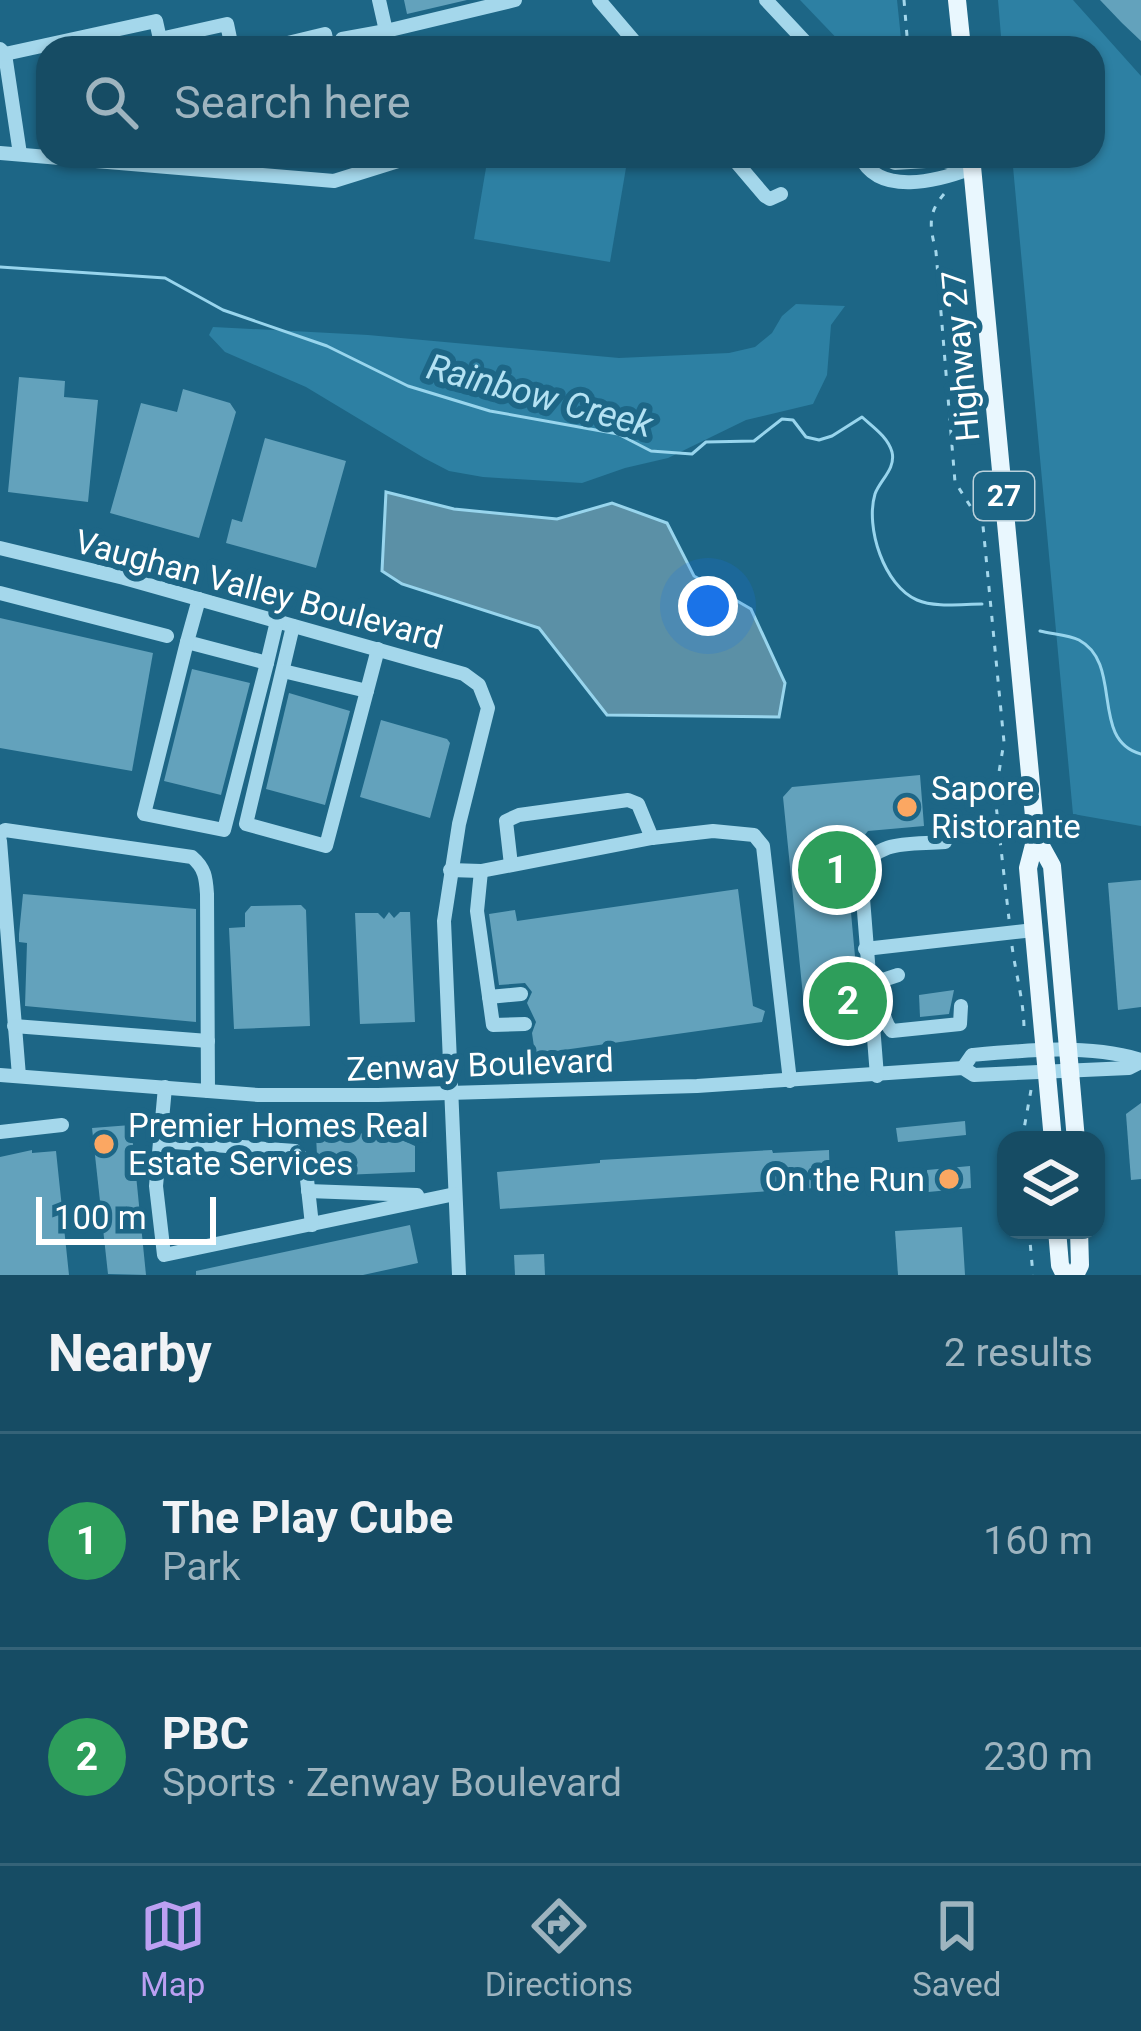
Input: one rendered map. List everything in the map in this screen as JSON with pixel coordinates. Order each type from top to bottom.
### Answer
[{"type":"main road","points":[[958,0],[961,36]]},
{"type":"main road","name":"Highway 27","points":[[973,168],[1036,837],[1028,868],[1052,1131]]},
{"type":"main road","name":"Highway 27","points":[[1036,837],[1052,866],[1075,1131]]},
{"type":"main road","points":[[1058,1239],[1065,1275]]},
{"type":"main road","points":[[1075,1275],[1080,1265],[1079,1239]]},
{"type":"street","points":[[379,0],[387,36]]},
{"type":"street","points":[[366,36],[515,0]]},
{"type":"street","points":[[598,0],[630,36]]},
{"type":"street","points":[[766,0],[800,36]]},
{"type":"street","points":[[79,36],[156,21],[160,36]]},
{"type":"street","points":[[170,36],[227,24],[230,36]]},
{"type":"street","points":[[20,154],[2,51],[36,44]]},
{"type":"street","points":[[0,153],[36,155]]},
{"type":"street","points":[[183,168],[334,181],[376,168]]},
{"type":"street","points":[[741,168],[764,196],[770,199],[781,194]]},
{"type":"street","points":[[869,168],[891,182],[942,179],[961,168]]},
{"type":"street","name":"Vaughan Valley Boulevard","points":[[0,548],[464,674],[479,685],[488,708],[459,824],[444,921],[450,1195],[459,1275]]},
{"type":"street","points":[[0,593],[167,636]]},
{"type":"street","points":[[199,599],[144,814],[224,830],[267,663],[285,623]]},
{"type":"street","points":[[285,623],[283,671],[246,824],[326,846],[378,650]]},
{"type":"street","points":[[187,643],[267,663]]},
{"type":"street","points":[[283,671],[368,691]]},
{"type":"street","points":[[511,866],[506,821],[519,815],[628,800],[638,804],[652,838]]},
{"type":"street","points":[[19,1076],[0,837],[5,830],[192,857],[199,863],[206,874],[208,894],[208,1091]]},
{"type":"street","points":[[450,870],[481,871],[652,838],[713,831],[754,835],[763,846],[790,1081]]},
{"type":"street","points":[[877,1076],[861,881],[868,858],[885,847],[945,842]]},
{"type":"street","points":[[481,871],[478,911],[493,1024],[526,1024]]},
{"type":"street","points":[[865,949],[1034,929]]},
{"type":"street","points":[[894,976],[883,980],[881,989],[885,1023],[892,1030],[960,1024],[962,1006]]},
{"type":"street","points":[[489,997],[521,994]]},
{"type":"street","points":[[14,1026],[208,1042]]},
{"type":"street","name":"Zenway Boulevard","points":[[0,1075],[278,1095],[790,1081],[963,1068],[972,1055],[1047,1060]]},
{"type":"street","points":[[1047,1060],[1129,1068],[1141,1061]]},
{"type":"street","points":[[165,1088],[156,1186],[164,1256],[450,1195]]},
{"type":"street","points":[[0,1132],[62,1125]]},
{"type":"street","points":[[160,1141],[295,1151],[304,1161],[311,1225]]},
{"type":"street","points":[[308,1191],[450,1195]]},
{"type":"path","points":[[904,0],[907,36]]},
{"type":"path","points":[[944,194],[931,209],[930,226],[955,482],[983,526],[1004,742],[995,796],[1017,986],[1024,999],[1024,1030]]},
{"type":"path","points":[[1024,1131],[1031,1090]]},
{"type":"path","points":[[1030,1239],[1033,1275]]},
{"type":"shaded area","points":[[800,0],[897,0],[901,36],[834,36]]},
{"type":"shaded area","points":[[998,0],[1073,0],[1141,76],[1141,826],[1073,814],[1013,168],[1105,168],[1105,36],[1001,36]]},
{"type":"shaded area","points":[[486,168],[626,168],[610,262],[474,239]]},
{"type":"shaded area","points":[[796,304],[845,306],[831,325],[827,375],[813,404],[746,420],[668,458],[582,483],[449,471],[306,387],[225,352],[209,335],[213,327],[368,335],[619,358],[729,353],[755,347]]},
{"type":"shaded area","points":[[386,492],[454,509],[557,519],[612,503],[667,523],[694,576],[751,609],[785,683],[779,717],[607,715],[539,628],[402,584],[382,571]]},
{"type":"building","points":[[404,0],[467,0],[407,14]]},
{"type":"building","points":[[1100,0],[1141,0],[1141,41],[1122,23]]},
{"type":"building","points":[[19,377],[65,381],[64,397],[98,400],[88,502],[8,492]]},
{"type":"building","points":[[183,389],[230,403],[236,412],[199,538],[110,513],[141,403],[177,412]]},
{"type":"building","points":[[265,438],[346,461],[316,568],[226,543],[232,519],[242,522]]},
{"type":"building","points":[[0,618],[153,653],[132,771],[0,748]]},
{"type":"building","points":[[192,669],[250,683],[221,795],[164,781]]},
{"type":"building","points":[[289,693],[350,711],[325,805],[266,789]]},
{"type":"building","points":[[381,720],[450,743],[430,818],[360,797]]},
{"type":"building","points":[[920,775],[924,826],[868,831],[846,858],[860,1011],[805,1016],[783,797],[792,787]]},
{"type":"building","points":[[1141,880],[1141,1007],[1118,1010],[1108,883]]},
{"type":"building","points":[[738,889],[753,1006],[765,1011],[762,1022],[535,1054],[532,1033],[536,1022],[527,1003],[532,992],[525,983],[499,985],[489,914],[515,910],[517,921]]},
{"type":"building","points":[[23,894],[196,909],[196,1022],[25,1006],[27,943],[19,942]]},
{"type":"building","points":[[301,905],[306,910],[310,1026],[234,1029],[229,928],[245,927],[245,913],[251,906]]},
{"type":"building","points":[[389,912],[394,918],[410,912],[415,1022],[360,1024],[355,913],[378,913],[384,919]]},
{"type":"building","points":[[954,990],[949,1014],[920,1017],[919,995]]},
{"type":"building","points":[[1141,1103],[1141,1179],[1131,1180],[1126,1114]]},
{"type":"building","points":[[965,1121],[966,1135],[898,1142],[896,1128]]},
{"type":"building","points":[[131,1125],[146,1275],[108,1274],[92,1128]]},
{"type":"building","points":[[402,1132],[402,1140],[415,1146],[415,1172],[318,1176],[316,1135]]},
{"type":"building","points":[[829,1150],[830,1187],[500,1209],[497,1172],[600,1160]]},
{"type":"building","points":[[56,1151],[69,1275],[0,1275],[0,1157]]},
{"type":"building","name":"On the Run","points":[[970,1166],[971,1188],[928,1192],[927,1170]]},
{"type":"building","points":[[410,1225],[418,1263],[363,1275],[196,1275],[196,1271]]},
{"type":"building","points":[[962,1227],[965,1275],[898,1275],[895,1231]]},
{"type":"building","points":[[544,1254],[545,1275],[515,1275],[514,1255]]},
{"type":"waterway","name":"Rainbow Creek","points":[[0,267],[165,278],[223,310],[327,346],[408,386],[490,411],[618,434],[651,451],[692,454],[706,442],[754,441],[782,419],[793,420],[806,437],[819,440],[862,417],[884,437],[892,452],[892,464],[875,494],[873,523],[880,554],[895,582],[924,602],[982,604]]},
{"type":"waterway","name":"Rainbow Creek","points":[[1040,631],[1075,638],[1092,651],[1116,734],[1125,746],[1141,754]]},
{"type":"place","name":"Sapore Ristorante","points":[[907,807]]},
{"type":"place","name":"The Play Cube","points":[[837,870]]},
{"type":"place","name":"PBC","points":[[848,1001]]},
{"type":"place","name":"Premier Homes Real Estate Services","points":[[104,1144]]},
{"type":"place","name":"On the Run","points":[[949,1179]]}]
